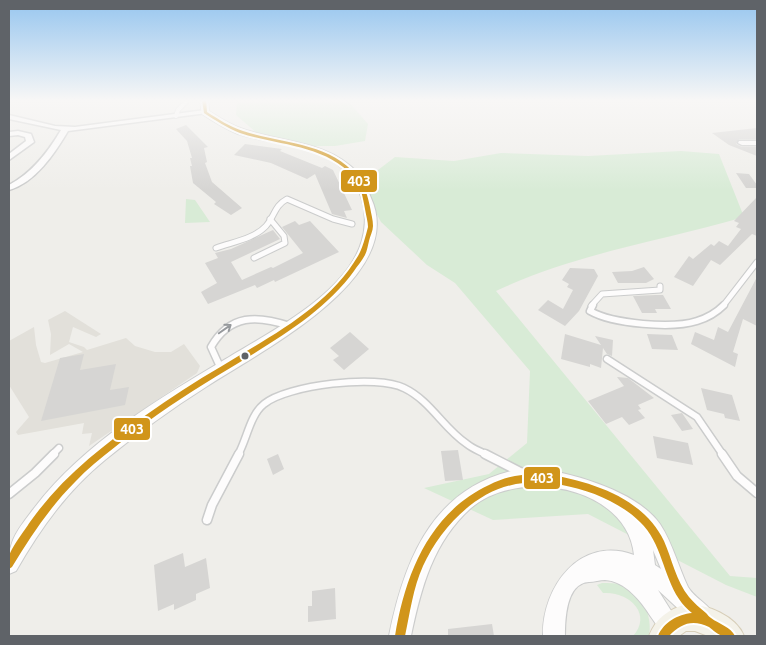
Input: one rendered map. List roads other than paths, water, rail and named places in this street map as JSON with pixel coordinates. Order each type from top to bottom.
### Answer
[{"type":"main road","points":[[666,631],[686,617],[708,621],[730,636]]},
{"type":"street","points":[[9,188],[20,182],[44,160],[64,130]]},
{"type":"street","points":[[9,564],[33,525],[79,471],[120,438],[221,369],[313,311],[334,292],[363,254],[370,236],[372,221],[366,193],[351,171],[328,155],[297,144],[234,130]]},
{"type":"street","points":[[9,134],[24,134],[28,136],[30,142],[9,158]]},
{"type":"street","points":[[742,143],[757,143]]},
{"type":"street","points":[[400,636],[416,573],[424,553],[448,518],[461,506],[487,488],[526,476],[543,476],[573,482],[636,513],[646,522],[659,541],[681,594]]},
{"type":"street","points":[[612,500],[629,517],[642,538],[644,569],[653,599],[666,631]]},
{"type":"street","points":[[554,636],[560,594],[568,582],[603,560],[621,562],[644,569],[681,594],[708,621]]},
{"type":"street","points":[[580,573],[606,570],[632,580],[653,599]]},
{"type":"lane","points":[[216,248],[260,230],[270,220],[274,208],[287,199],[333,219],[352,224]]},
{"type":"lane","points":[[254,258],[285,243],[284,236],[270,220]]},
{"type":"lane","points":[[660,286],[660,290],[602,294],[590,308],[590,311],[629,321],[660,325],[702,321],[727,305],[757,263]]},
{"type":"lane","points":[[221,369],[211,347],[221,330],[232,324],[268,318],[290,326]]},
{"type":"lane","points":[[607,359],[697,417],[737,476],[757,494]]},
{"type":"lane","points":[[207,520],[212,505],[241,450],[258,411],[275,396],[294,390],[362,381],[384,382],[403,388],[425,401],[466,444],[479,452],[510,465],[526,476]]},
{"type":"lane","points":[[9,494],[35,473],[59,448]]}]
